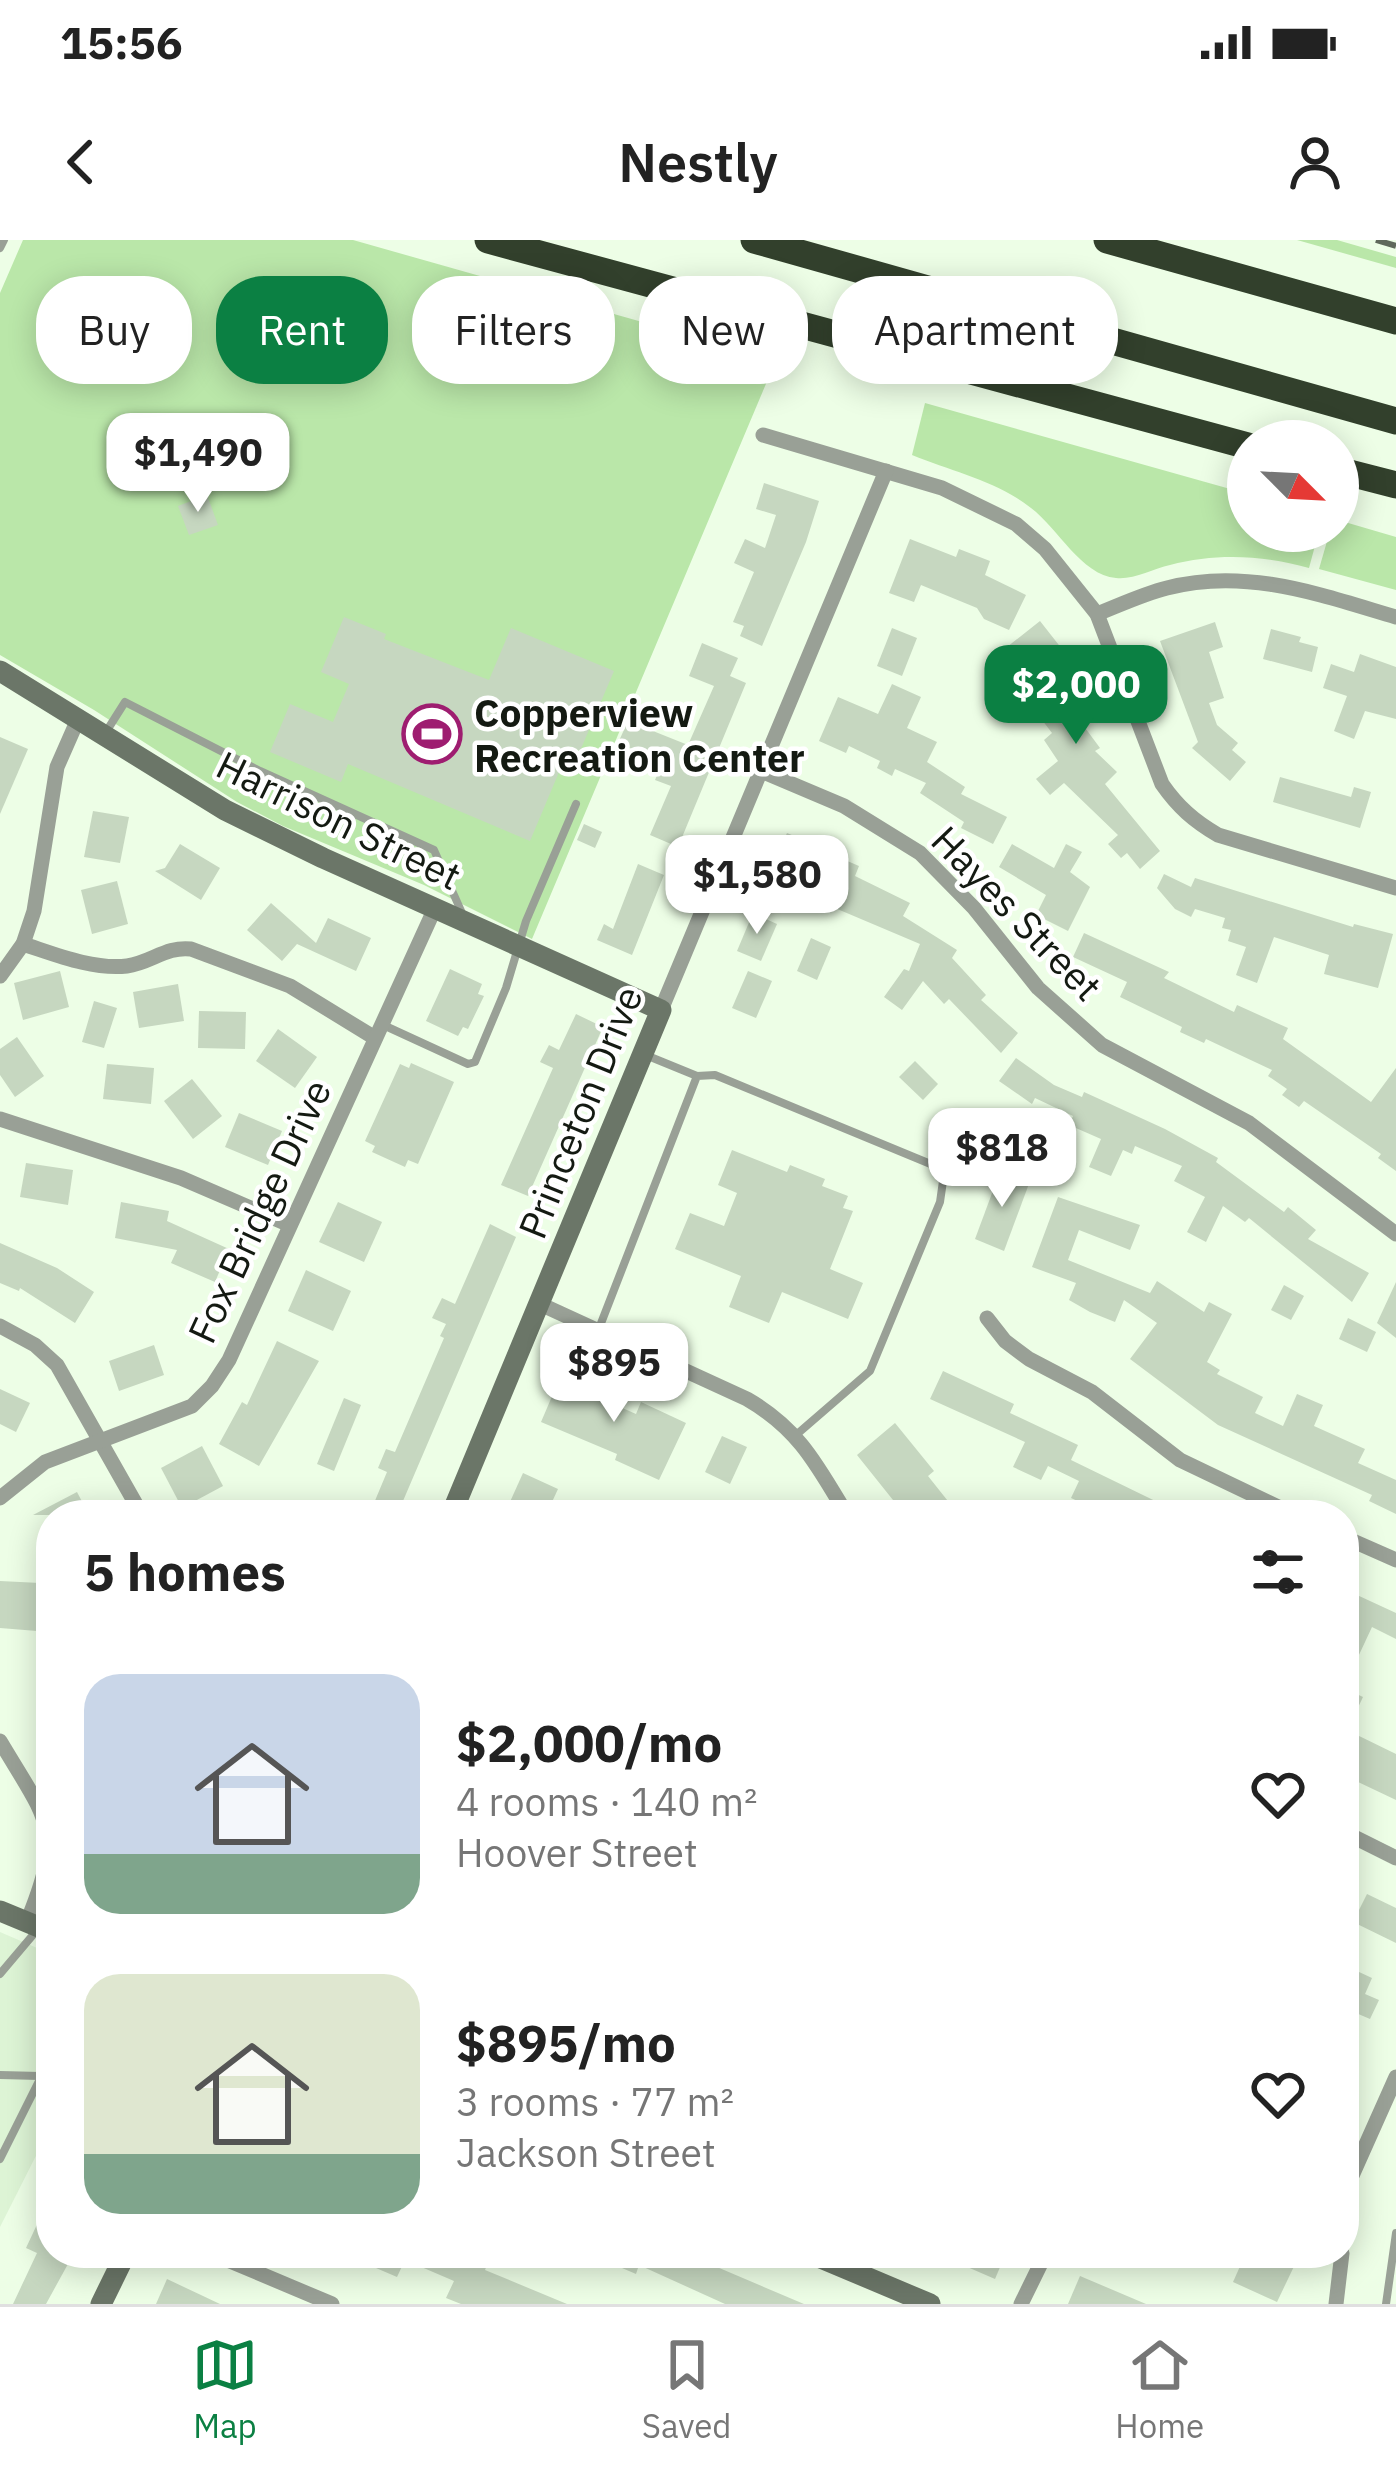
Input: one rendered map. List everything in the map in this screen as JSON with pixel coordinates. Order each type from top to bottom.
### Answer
[{"type":"highway","points":[[488,240],[1227,440]]},
{"type":"highway","points":[[754,240],[1396,422]]},
{"type":"highway","points":[[1107,240],[1396,321]]},
{"type":"highway","points":[[1359,475],[1396,485]]},
{"type":"street","points":[[763,436],[942,488],[1016,524],[1046,549],[1097,614],[1162,784],[1186,813],[1218,835],[1396,888]]},
{"type":"street","name":"Princeton Drive","points":[[457,1500],[886,471]]},
{"type":"street","points":[[1097,614],[1166,588],[1241,580],[1281,584],[1396,617]]},
{"type":"street","name":"Harrison Street","points":[[0,671],[225,810],[661,1010]]},
{"type":"street","points":[[0,976],[22,944],[34,911],[57,767],[80,717]]},
{"type":"street","name":"Hayes Street","points":[[761,771],[844,806],[920,853],[974,908],[1038,988],[1102,1045],[1249,1123],[1396,1234]]},
{"type":"street","name":"Fox Bridge Drive","points":[[0,1498],[46,1462],[192,1406],[212,1386],[229,1360],[435,908]]},
{"type":"street","points":[[22,944],[73,960],[124,967],[174,947],[191,949],[290,986],[378,1031]]},
{"type":"street","points":[[0,1119],[182,1178],[290,1226]]},
{"type":"street","points":[[540,1304],[776,1416],[796,1435],[837,1500]]},
{"type":"street","points":[[987,1318],[1005,1341],[1029,1359],[1092,1392],[1180,1460],[1264,1500]]},
{"type":"street","points":[[0,1326],[35,1345],[57,1365],[134,1500]]},
{"type":"street","points":[[1359,1543],[1396,1559]]},
{"type":"street","points":[[0,1741],[36,1806]]},
{"type":"street","points":[[1359,1840],[1396,1858]]},
{"type":"street","points":[[0,1911],[36,1926]]},
{"type":"street","points":[[1359,2159],[1396,2077]]},
{"type":"street","points":[[101,2304],[119,2268]]},
{"type":"street","points":[[247,2268],[332,2304]]},
{"type":"street","points":[[845,2268],[930,2304]]},
{"type":"street","points":[[1021,2304],[1039,2268]]},
{"type":"street","points":[[1336,2304],[1340,2268]]},
{"type":"lane","points":[[105,733],[125,702],[260,771],[434,850],[466,921]]},
{"type":"lane","points":[[378,1031],[472,1064],[576,804]]},
{"type":"lane","points":[[643,1054],[697,1076],[715,1075],[932,1165],[944,1181],[940,1202],[870,1371],[796,1435]]},
{"type":"lane","points":[[598,1330],[697,1076]]},
{"type":"lane","points":[[0,1974],[36,1931]]},
{"type":"lane","points":[[0,2074],[36,2075]]},
{"type":"lane","points":[[0,2159],[36,2085]]},
{"type":"lane","points":[[1386,2304],[1396,2233]]},
{"type":"shaded area","points":[[0,1932],[36,1948],[36,2156],[0,2227]]},
{"type":"green space","points":[[23,240],[353,240],[480,276],[412,276],[412,384],[615,384],[615,314],[639,321],[639,384],[766,384],[532,939],[237,802],[0,655],[0,293]]},
{"type":"green space","points":[[1297,240],[1337,240],[1396,257],[1396,268]]},
{"type":"green space","points":[[925,403],[1227,488],[1227,552],[1313,552],[1309,568],[1222,557],[1129,577],[1103,575],[1017,498],[912,455]]},
{"type":"green space","points":[[1359,526],[1396,537],[1396,590],[1319,569],[1324,552],[1359,552]]},
{"type":"building","points":[[764,483],[819,501],[762,646],[740,636],[744,626],[733,622],[754,572],[734,563],[745,539],[765,548],[776,515],[756,509]]},
{"type":"building","points":[[207,495],[218,525],[189,535],[178,506]]},
{"type":"building","points":[[910,539],[956,557],[959,549],[990,561],[985,575],[1026,595],[1009,630],[984,619],[977,608],[921,585],[914,602],[889,593]]},
{"type":"building","name":"Copperview Recreation Center","points":[[344,617],[386,634],[384,639],[489,680],[511,628],[614,671],[580,751],[570,746],[530,841],[348,764],[341,782],[270,752],[290,704],[333,722],[349,684],[321,672]]},
{"type":"building","points":[[1040,621],[1062,649],[1049,660],[1079,699],[1069,706],[1100,748],[1095,751],[1117,772],[1105,784],[1160,851],[1140,869],[1127,853],[1121,858],[1108,844],[1118,835],[1064,783],[1050,795],[1036,779],[1058,761],[1044,740],[1052,733],[1029,703],[1043,692],[1007,647]]},
{"type":"building","points":[[1215,622],[1223,647],[1209,652],[1224,698],[1209,703],[1217,725],[1238,743],[1232,750],[1246,762],[1230,781],[1192,748],[1198,742],[1160,641]]},
{"type":"building","points":[[892,628],[917,638],[902,676],[877,666]]},
{"type":"building","points":[[1271,629],[1318,647],[1312,672],[1263,659]]},
{"type":"building","points":[[702,643],[738,658],[730,676],[746,683],[678,847],[650,835],[671,786],[655,780],[663,762],[618,743],[628,721],[688,745],[714,686],[689,676]]},
{"type":"building","points":[[1360,654],[1396,667],[1396,719],[1365,711],[1354,739],[1334,731],[1347,696],[1323,688],[1331,664],[1354,672]]},
{"type":"building","points":[[892,684],[921,697],[907,728],[937,742],[927,762],[965,787],[961,794],[1007,817],[993,844],[961,828],[964,822],[920,793],[926,783],[895,769],[892,776],[877,768],[880,761],[849,746],[846,753],[819,741],[838,697],[878,714]]},
{"type":"building","points":[[0,737],[28,749],[0,814]]},
{"type":"building","points":[[1280,777],[1351,797],[1354,787],[1371,792],[1360,828],[1273,802]]},
{"type":"building","points":[[93,811],[129,817],[120,863],[84,857]]},
{"type":"building","points":[[584,824],[602,832],[595,848],[577,840]]},
{"type":"building","points":[[787,833],[811,843],[803,862],[837,877],[845,860],[859,866],[855,876],[910,903],[903,916],[957,950],[952,958],[986,995],[981,1000],[1018,1033],[1001,1053],[949,999],[944,1004],[923,981],[902,1010],[884,997],[904,969],[909,971],[920,944],[790,889],[787,896],[763,885]]},
{"type":"building","points":[[180,844],[220,868],[201,900],[155,871],[165,868]]},
{"type":"building","points":[[1012,844],[1054,868],[1066,844],[1082,852],[1070,872],[1090,887],[1068,931],[1036,915],[1046,895],[999,867]]},
{"type":"building","points":[[638,864],[664,875],[632,955],[597,940],[604,924],[613,929]]},
{"type":"building","points":[[1164,874],[1191,887],[1195,878],[1353,927],[1393,934],[1378,988],[1324,974],[1329,955],[1274,937],[1257,983],[1236,975],[1246,947],[1228,941],[1231,930],[1222,928],[1225,918],[1195,909],[1191,917],[1175,909],[1157,888]]},
{"type":"building","points":[[117,881],[128,924],[92,934],[81,890]]},
{"type":"building","points":[[271,903],[316,943],[328,918],[371,938],[356,971],[297,944],[282,961],[247,930]]},
{"type":"building","points":[[753,913],[777,924],[761,961],[737,951]]},
{"type":"building","points":[[1084,933],[1169,972],[1164,978],[1234,1012],[1237,1005],[1288,1028],[1283,1039],[1371,1102],[1396,1068],[1396,1171],[1378,1158],[1381,1154],[1304,1101],[1299,1107],[1282,1095],[1287,1089],[1268,1076],[1272,1070],[1180,1032],[1182,1027],[1120,997],[1127,982],[1073,957]]},
{"type":"building","points":[[811,938],[831,947],[817,980],[797,971]]},
{"type":"building","points":[[450,969],[482,984],[478,994],[484,996],[468,1029],[463,1027],[458,1036],[426,1021]]},
{"type":"building","points":[[60,971],[69,1007],[23,1020],[14,983]]},
{"type":"building","points":[[748,971],[772,981],[756,1018],[732,1008]]},
{"type":"building","points":[[178,984],[184,1021],[139,1028],[133,992]]},
{"type":"building","points":[[94,1001],[117,1008],[104,1048],[82,1042]]},
{"type":"building","points":[[199,1011],[246,1012],[245,1049],[198,1048]]},
{"type":"building","points":[[576,1014],[603,1027],[528,1196],[501,1185],[553,1068],[540,1062],[549,1045],[559,1050]]},
{"type":"building","points":[[278,1029],[317,1057],[295,1088],[256,1061]]},
{"type":"building","points":[[17,1037],[44,1076],[15,1097],[0,1075],[0,1049]]},
{"type":"building","points":[[1016,1058],[1054,1085],[1082,1097],[1084,1092],[1218,1158],[1216,1162],[1284,1212],[1288,1207],[1316,1230],[1308,1239],[1369,1273],[1352,1302],[1249,1218],[1245,1222],[1223,1206],[1206,1242],[1187,1232],[1205,1197],[1174,1181],[1182,1166],[1135,1146],[1132,1154],[1123,1150],[1111,1176],[1089,1167],[1101,1139],[1069,1125],[1073,1116],[1035,1098],[1032,1104],[999,1081]]},
{"type":"building","points":[[915,1061],[938,1084],[923,1100],[899,1077]]},
{"type":"building","points":[[411,1063],[454,1082],[418,1164],[408,1160],[405,1167],[372,1152],[375,1146],[365,1141],[400,1064],[409,1068]]},
{"type":"building","points":[[107,1064],[154,1068],[151,1104],[103,1099]]},
{"type":"building","points":[[192,1079],[222,1116],[193,1139],[164,1101]]},
{"type":"building","points":[[239,1113],[282,1131],[268,1165],[225,1147]]},
{"type":"building","points":[[732,1150],[787,1172],[790,1165],[825,1179],[822,1186],[848,1196],[843,1208],[853,1211],[830,1269],[863,1283],[848,1319],[782,1292],[769,1323],[729,1307],[741,1276],[675,1249],[690,1213],[724,1226],[737,1193],[718,1185]]},
{"type":"building","points":[[26,1163],[73,1170],[68,1205],[20,1197]]},
{"type":"building","points":[[1001,1169],[1030,1181],[1004,1251],[975,1239]]},
{"type":"building","points":[[1058,1197],[1140,1225],[1130,1250],[1079,1230],[1068,1260],[1150,1293],[1157,1281],[1204,1312],[1209,1302],[1232,1314],[1207,1362],[1220,1370],[1217,1374],[1263,1397],[1255,1413],[1283,1426],[1297,1394],[1323,1405],[1314,1426],[1365,1449],[1358,1463],[1396,1480],[1396,1514],[1369,1501],[1372,1495],[1218,1425],[1130,1359],[1157,1323],[1124,1300],[1115,1322],[1090,1312],[1069,1300],[1076,1283],[1032,1267]]},
{"type":"building","points":[[121,1202],[169,1211],[167,1221],[229,1249],[215,1282],[171,1263],[177,1250],[115,1238]]},
{"type":"building","points":[[338,1202],[382,1222],[364,1262],[319,1242]]},
{"type":"building","points":[[490,1224],[516,1237],[403,1500],[375,1500],[387,1472],[378,1468],[386,1449],[395,1452],[444,1338],[440,1336],[446,1324],[432,1318],[442,1298],[455,1304]]},
{"type":"building","points":[[0,1243],[57,1268],[94,1292],[75,1323],[20,1288],[0,1283]]},
{"type":"building","points":[[306,1270],[351,1291],[333,1331],[288,1311]]},
{"type":"building","points":[[1396,1282],[1396,1338],[1377,1323]]},
{"type":"building","points":[[1284,1285],[1304,1296],[1291,1320],[1271,1310]]},
{"type":"building","points":[[1348,1318],[1376,1332],[1367,1352],[1339,1339]]},
{"type":"building","points":[[277,1341],[319,1361],[259,1466],[219,1444],[242,1402],[247,1405]]},
{"type":"building","points":[[154,1345],[164,1375],[119,1391],[109,1361]]},
{"type":"building","points":[[565,1366],[592,1378],[586,1392],[636,1414],[641,1402],[686,1423],[659,1480],[615,1460],[617,1454],[541,1422]]},
{"type":"building","points":[[943,1371],[1014,1404],[1010,1413],[1078,1445],[1071,1460],[1153,1500],[1075,1500],[1071,1498],[1079,1481],[1048,1466],[1041,1480],[1013,1467],[1025,1442],[930,1399]]},
{"type":"building","points":[[0,1389],[30,1403],[16,1432],[0,1424]]},
{"type":"building","points":[[344,1398],[361,1405],[334,1471],[317,1464]]},
{"type":"building","points":[[895,1423],[934,1471],[928,1476],[947,1500],[893,1500],[857,1455]]},
{"type":"building","points":[[722,1436],[747,1447],[730,1484],[705,1472]]},
{"type":"building","points":[[202,1446],[223,1486],[197,1500],[178,1500],[161,1468]]},
{"type":"building","points":[[523,1473],[558,1489],[553,1500],[511,1500]]},
{"type":"building","points":[[0,1581],[36,1583],[36,1631],[0,1628]]},
{"type":"building","points":[[1359,1596],[1396,1613],[1396,1639],[1372,1627],[1359,1655]]},
{"type":"building","points":[[1359,1736],[1396,1754],[1396,1800],[1359,1782]]},
{"type":"building","points":[[1367,1894],[1396,1908],[1396,1943],[1359,1925],[1359,1910]]},
{"type":"building","points":[[1359,1972],[1372,1978],[1365,1994],[1379,2000],[1370,2019],[1359,2014]]},
{"type":"building","points":[[36,2227],[36,2253],[26,2248]]},
{"type":"building","points":[[36,2255],[36,2268],[66,2268],[46,2304],[13,2304]]},
{"type":"building","points":[[376,2268],[401,2268],[397,2277]]},
{"type":"building","points":[[424,2268],[486,2268],[567,2304],[461,2304],[446,2298],[454,2281]]},
{"type":"building","points":[[646,2268],[719,2268],[804,2304],[725,2304]]},
{"type":"building","points":[[970,2268],[1000,2268],[995,2279]]},
{"type":"building","points":[[1239,2268],[1293,2268],[1277,2302],[1233,2282]]},
{"type":"building","points":[[1080,2276],[1146,2304],[1068,2304]]},
{"type":"building","points":[[167,2279],[220,2304],[156,2304]]},
{"type":"railway","points":[[1376,240],[1396,246]]},
{"type":"place","name":"Copperview Recreation Center","points":[[432,734]]}]
